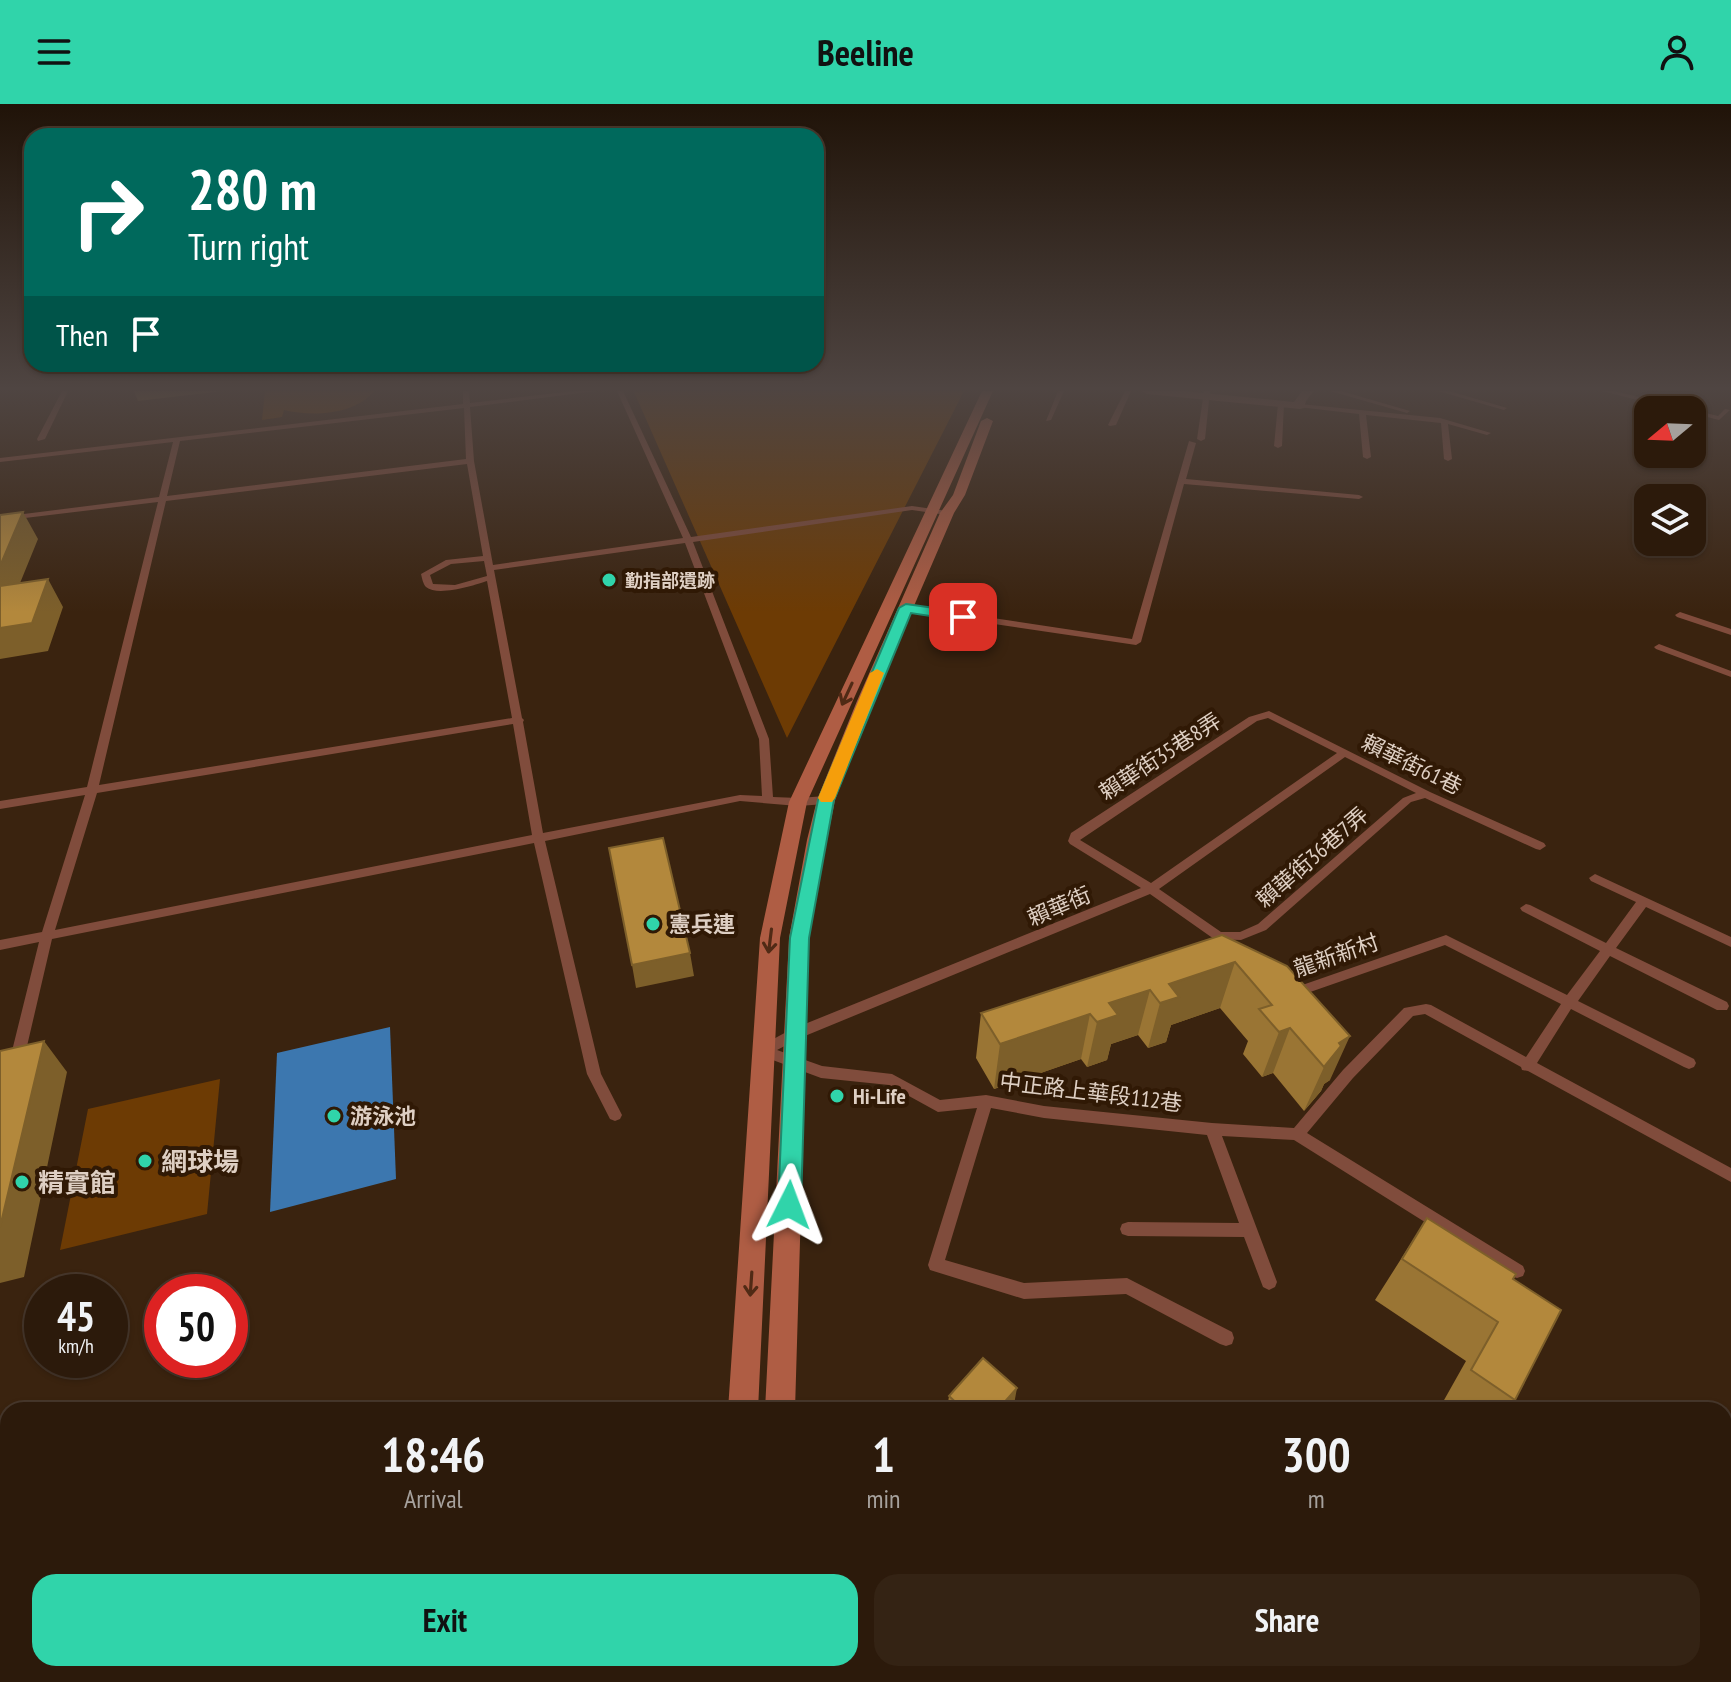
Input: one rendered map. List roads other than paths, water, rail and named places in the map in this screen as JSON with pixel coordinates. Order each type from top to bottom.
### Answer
[{"type":"main road","points":[[780,1402],[799,938],[826,800],[906,608],[959,465]]},
{"type":"main road","points":[[743,1402],[770,938],[798,802],[963,465]]},
{"type":"lane","points":[[13,1072],[47,936],[92,790],[170,465]]},
{"type":"lane","points":[[0,519],[440,465]]},
{"type":"lane","points":[[471,465],[539,840],[594,1074],[615,1115]]},
{"type":"lane","points":[[654,465],[688,539],[764,739],[768,800]]},
{"type":"lane","points":[[906,608],[1136,642],[1188,465]]},
{"type":"lane","points":[[1182,481],[1359,497]]},
{"type":"lane","points":[[489,568],[455,588],[430,586],[425,580],[425,574],[441,565],[489,568],[944,504]]},
{"type":"lane","points":[[1680,615],[1731,632]]},
{"type":"lane","points":[[1659,647],[1731,674]]},
{"type":"lane","name":"賴華街61巷","points":[[1269,714],[1426,794],[1540,846]]},
{"type":"lane","name":"賴華街35巷8弄","points":[[1151,889],[1074,841],[1075,836],[1253,719],[1269,714]]},
{"type":"lane","points":[[0,805],[519,720]]},
{"type":"lane","name":"賴華街","points":[[764,1051],[795,1034],[1151,889],[1344,753]]},
{"type":"lane","name":"賴華街36巷7弄","points":[[1151,889],[1215,941],[1241,936],[1262,927],[1407,800],[1426,794]]},
{"type":"lane","points":[[0,945],[740,798],[798,802],[826,800]]},
{"type":"lane","points":[[1595,878],[1731,942]]},
{"type":"lane","points":[[1527,1066],[1607,948],[1644,901]]},
{"type":"lane","points":[[1526,908],[1722,1006]]},
{"type":"lane","name":"龍新新村","points":[[1280,1006],[1286,996],[1446,940],[1689,1063]]},
{"type":"lane","points":[[1517,1271],[1297,1134],[1343,1069],[1409,1012],[1426,1009],[1731,1175]]},
{"type":"lane","name":"中正路上華段112巷","points":[[764,1051],[821,1072],[892,1080],[938,1106],[986,1101],[1044,1112],[1297,1134]]},
{"type":"lane","points":[[986,1101],[936,1265],[1024,1291],[1127,1286],[1226,1338]]},
{"type":"lane","points":[[1212,1129],[1269,1282]]},
{"type":"lane","points":[[1128,1229],[1249,1230]]},
{"type":"water","name":"游泳池","points":[[390,1027],[396,1179],[270,1212],[277,1053]]},
{"type":"place","name":"勤指部遺跡","points":[[609,580]]},
{"type":"place","name":"憲兵連","points":[[653,924]]},
{"type":"place","name":"Hi-Life","points":[[837,1096]]},
{"type":"place","name":"游泳池","points":[[334,1116]]},
{"type":"place","name":"網球場","points":[[145,1161]]},
{"type":"place","name":"精實館","points":[[22,1182]]}]
